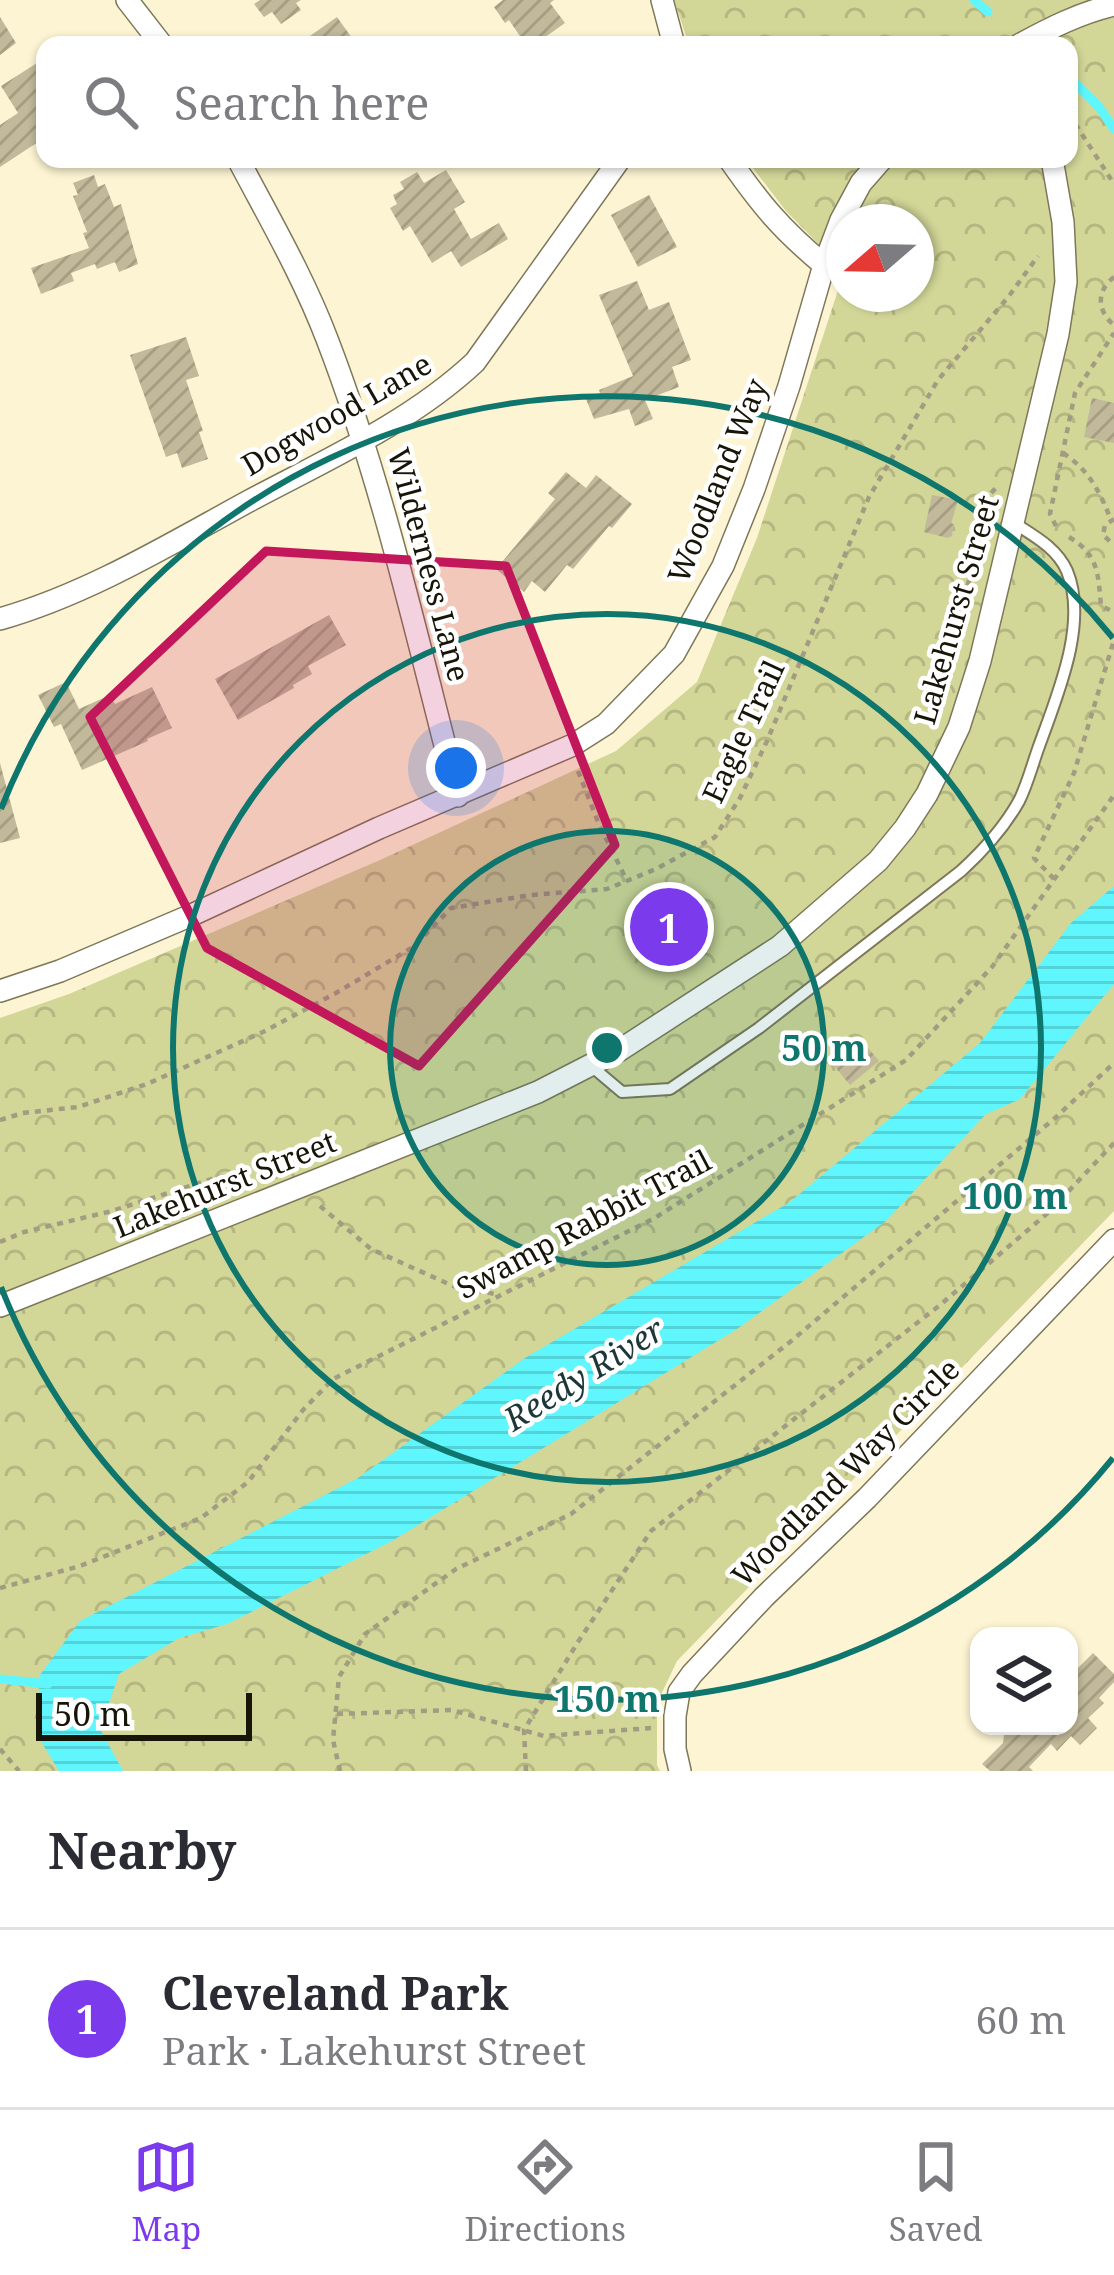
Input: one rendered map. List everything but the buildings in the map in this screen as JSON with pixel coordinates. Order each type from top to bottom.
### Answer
[{"type":"street","points":[[127,0],[155,36]]},
{"type":"street","points":[[662,0],[672,36]]},
{"type":"street","points":[[1035,36],[1114,5]]},
{"type":"street","name":"Wilderness Lane","points":[[243,168],[326,336],[363,440],[458,796]]},
{"type":"street","name":"Dogwood Lane","points":[[0,619],[154,552],[446,390],[475,362],[614,168]]},
{"type":"street","points":[[735,168],[782,230],[824,266]]},
{"type":"street","name":"Woodland Way","points":[[0,991],[194,914],[569,747],[606,724],[674,654],[723,566],[768,448],[824,266],[842,220],[874,168]]},
{"type":"street","name":"Lakehurst Street","points":[[0,1306],[538,1093],[620,1050],[780,946],[878,862],[927,794],[959,728],[980,661],[1058,334],[1066,282],[1054,168]]},
{"type":"street","name":"Woodland Way Circle","points":[[680,1771],[675,1726],[680,1692],[692,1674],[1114,1240]]},
{"type":"lane","points":[[590,1065],[622,1092],[670,1089],[759,1028],[989,846],[1020,799],[1060,685],[1075,622],[1074,592],[1065,567],[1054,550],[1014,523]]},
{"type":"path","points":[[1078,128],[1114,184]]},
{"type":"path","name":"Eagle Trail","points":[[0,1120],[78,1107],[147,1084],[263,1032],[413,947],[451,908],[607,889],[716,837],[767,741],[869,496],[938,380],[1063,222]]},
{"type":"path","points":[[1114,278],[1100,295],[1102,311],[1114,325]]},
{"type":"path","points":[[1114,333],[1076,393],[1050,514],[1054,525],[1089,550],[1100,581],[1101,605],[1114,612]]},
{"type":"path","points":[[1063,453],[1095,484],[1112,519],[1103,535],[1114,545]]},
{"type":"path","points":[[952,592],[965,596],[991,494],[996,488],[1010,488]]},
{"type":"path","points":[[1054,879],[1034,858],[1074,772],[1114,640]]},
{"type":"path","points":[[569,747],[627,881]]},
{"type":"path","name":"Swamp Rabbit Trail","points":[[0,1588],[80,1566],[201,1518],[248,1482],[333,1378],[653,1219],[906,1060],[992,967],[1114,795]]},
{"type":"path","points":[[340,1771],[333,1740],[339,1677],[364,1634],[456,1569],[571,1514],[790,1342],[1114,1063]]},
{"type":"path","points":[[526,1771],[524,1730],[651,1532],[940,1305],[1049,1212],[1114,1143]]},
{"type":"path","points":[[0,1242],[256,1168],[299,1188],[371,1249],[453,1286],[500,1295]]},
{"type":"path","points":[[334,1714],[452,1710],[544,1736],[675,1726]]},
{"type":"path","points":[[0,1749],[19,1771]]},
{"type":"highlighted area","points":[[266,551],[506,566],[615,845],[419,1066],[207,948],[90,717]]},
{"type":"green space","points":[[674,0],[1114,0],[1114,1211],[677,1661],[657,1703],[660,1771],[0,1771],[0,1018],[69,994],[380,860],[616,751],[697,682],[757,538],[831,312],[934,312],[934,204],[826,204],[826,252],[753,168],[1078,168],[1078,36],[686,36]]},
{"type":"water","name":"Reedy River","points":[[1114,886],[1114,984],[1020,1099],[986,1114],[886,1221],[737,1329],[392,1541],[227,1624],[179,1638],[119,1674],[100,1729],[123,1771],[59,1771],[36,1733],[40,1675],[80,1621],[358,1478],[525,1358],[790,1202],[980,1043],[1071,923]]},
{"type":"waterway","points":[[974,0],[988,12]]},
{"type":"waterway","points":[[1078,86],[1114,129]]},
{"type":"waterway","points":[[0,1679],[48,1684]]},
{"type":"place","name":"Cleveland Park","points":[[669,927]]}]
